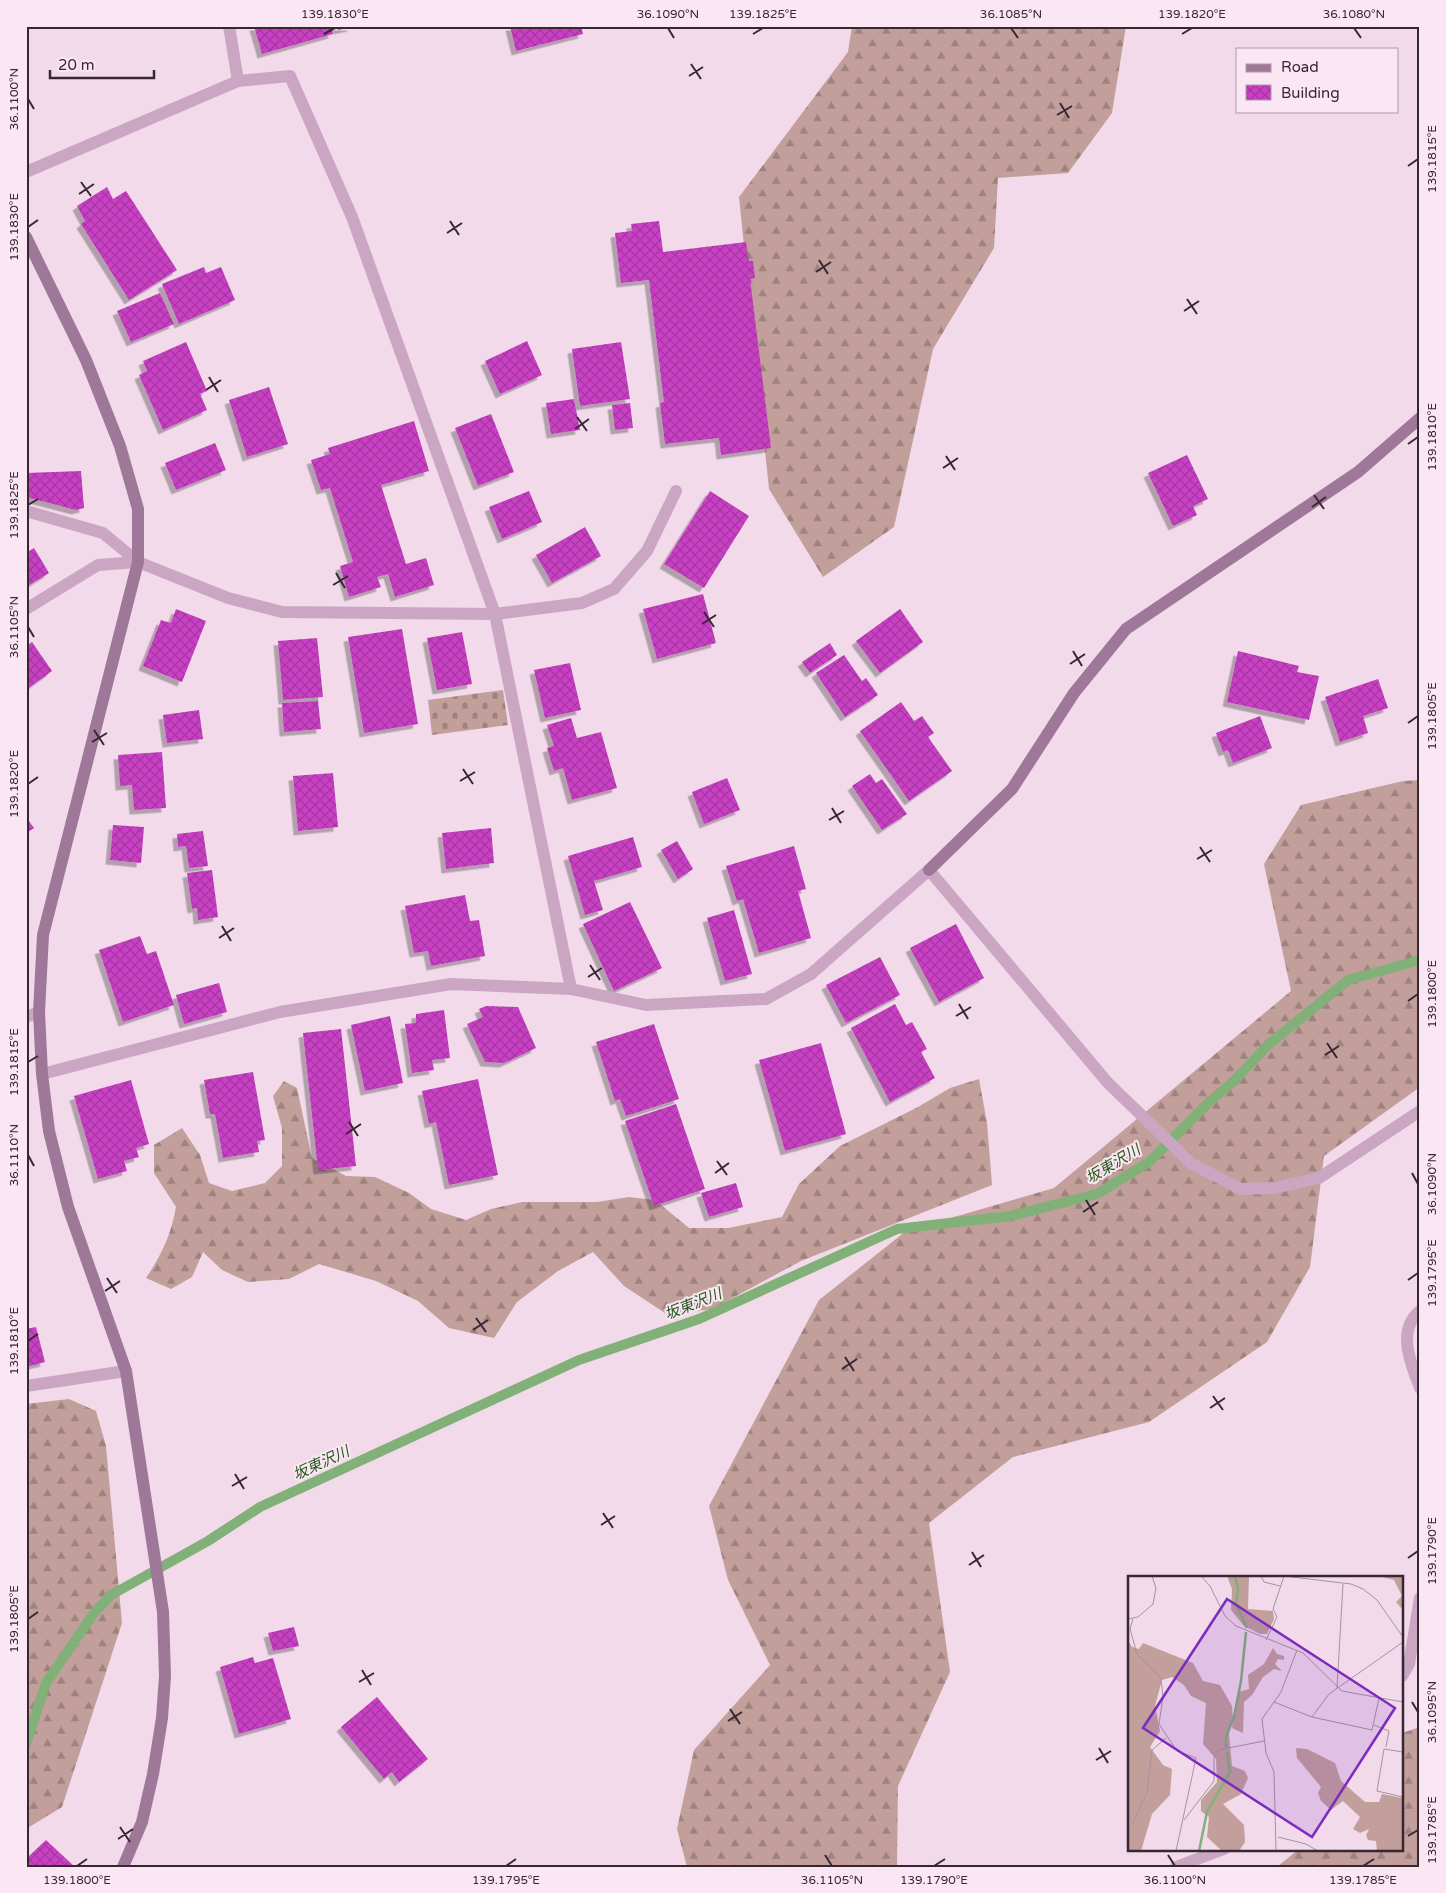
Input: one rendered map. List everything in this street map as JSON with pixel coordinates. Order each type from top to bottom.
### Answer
[{"type":"street","points":[[229,26],[238,81]]},
{"type":"street","points":[[26,172],[238,81],[290,76],[352,217],[495,614],[571,989]]},
{"type":"street","points":[[26,237],[86,360],[120,446],[138,509],[138,562],[43,934],[39,1012],[42,1074],[49,1131],[68,1207],[126,1372],[163,1612],[165,1676],[162,1718],[153,1774],[142,1822],[123,1867]]},
{"type":"street","points":[[42,1074],[290,1010],[451,984],[571,989],[646,1005],[766,999],[811,974],[929,870],[1012,789],[1074,693],[1126,629],[1358,472],[1420,418]]},
{"type":"street","points":[[26,511],[103,533],[138,562],[228,598],[282,612],[495,614],[582,603],[614,589],[647,552],[676,491]]},
{"type":"street","points":[[26,609],[98,565],[138,562]]},
{"type":"street","points":[[929,870],[1108,1083],[1192,1164],[1241,1189],[1274,1188],[1319,1178],[1420,1111]]},
{"type":"street","points":[[26,1017],[39,1012]]},
{"type":"street","points":[[1420,1311],[1415,1315],[1406,1331],[1410,1361],[1420,1388]]},
{"type":"street","points":[[26,1386],[126,1372]]},
{"type":"street","points":[[1404,1674],[1414,1666],[1420,1598]]},
{"type":"street","points":[[1176,1867],[1221,1850]]},
{"type":"green space","points":[[852,26],[1126,26],[1112,113],[1068,173],[998,178],[994,248],[933,349],[894,527],[823,577],[769,489],[739,197],[848,52]]},
{"type":"green space","points":[[503,690],[508,725],[432,735],[428,700]]},
{"type":"green space","points":[[1420,780],[1420,1087],[1324,1156],[1310,1267],[1267,1342],[1149,1422],[1013,1457],[929,1523],[950,1672],[898,1786],[897,1867],[687,1867],[677,1829],[694,1750],[770,1665],[728,1580],[709,1506],[819,1300],[906,1231],[1054,1188],[1291,991],[1264,864],[1301,805],[1403,781]]},
{"type":"green space","points":[[979,1079],[987,1123],[992,1185],[801,1261],[712,1309],[668,1315],[624,1286],[593,1252],[558,1271],[517,1302],[494,1338],[449,1328],[418,1301],[376,1281],[319,1264],[289,1279],[248,1282],[222,1270],[203,1252],[192,1277],[171,1289],[146,1278],[165,1244],[176,1207],[154,1173],[154,1145],[182,1128],[200,1155],[209,1183],[232,1191],[265,1183],[282,1166],[282,1128],[273,1096],[284,1081],[297,1088],[312,1158],[346,1176],[375,1177],[409,1193],[431,1209],[466,1220],[491,1209],[522,1202],[597,1202],[629,1197],[655,1200],[689,1228],[728,1228],[782,1217],[799,1184],[840,1146],[918,1107],[950,1088]]},
{"type":"green space","points":[[69,1399],[96,1411],[106,1446],[122,1623],[62,1807],[26,1829],[26,1404]]},
{"type":"green space","points":[[1420,1727],[1420,1867],[1277,1867],[1298,1850],[1404,1850],[1404,1732]]},
{"type":"building","points":[[254,26],[331,26],[333,34],[262,54]]},
{"type":"building","points":[[337,26],[352,26],[352,27],[338,30]]},
{"type":"building","points":[[510,26],[581,26],[583,34],[516,51]]},
{"type":"building","points":[[107,187],[113,199],[126,191],[177,270],[129,300],[81,224],[85,221],[77,206]]},
{"type":"building","points":[[659,221],[663,252],[746,242],[749,261],[753,261],[755,278],[750,279],[771,448],[721,455],[719,438],[665,444],[660,403],[664,402],[649,280],[621,283],[615,233],[632,231],[631,224]]},
{"type":"building","points":[[204,267],[206,273],[221,267],[235,300],[179,324],[162,284]]},
{"type":"building","points":[[160,293],[174,324],[131,342],[117,311]]},
{"type":"building","points":[[527,341],[542,375],[500,394],[485,361]]},
{"type":"building","points":[[186,342],[207,391],[200,394],[207,410],[163,430],[139,375],[147,371],[143,361]]},
{"type":"building","points":[[621,342],[630,399],[580,406],[572,349]]},
{"type":"building","points":[[269,387],[288,444],[247,457],[229,400]]},
{"type":"building","points":[[574,399],[580,430],[551,434],[546,403]]},
{"type":"building","points":[[630,403],[633,428],[615,430],[612,405]]},
{"type":"building","points":[[491,414],[514,472],[478,486],[455,428]]},
{"type":"building","points":[[414,421],[429,471],[381,485],[406,564],[426,558],[434,585],[395,597],[388,574],[377,577],[381,587],[349,597],[340,566],[353,562],[330,488],[321,490],[311,460],[330,454],[328,448]]},
{"type":"building","points":[[215,443],[226,470],[176,490],[165,463]]},
{"type":"building","points":[[1187,455],[1208,499],[1193,506],[1197,515],[1173,526],[1148,473]]},
{"type":"building","points":[[81,471],[84,508],[76,510],[26,497],[26,473]]},
{"type":"building","points":[[529,491],[542,522],[502,539],[489,507]]},
{"type":"building","points":[[710,491],[749,516],[704,588],[664,564]]},
{"type":"building","points":[[585,527],[601,556],[552,583],[536,555]]},
{"type":"building","points":[[34,548],[49,573],[26,587],[26,553]]},
{"type":"building","points":[[703,594],[716,643],[657,659],[643,609]]},
{"type":"building","points":[[176,609],[206,621],[182,682],[143,666],[161,620],[171,623]]},
{"type":"building","points":[[900,609],[923,642],[880,673],[856,641]]},
{"type":"building","points":[[402,629],[418,724],[364,733],[348,637]]},
{"type":"building","points":[[462,632],[472,684],[437,690],[427,638]]},
{"type":"building","points":[[317,638],[323,697],[283,700],[278,641]]},
{"type":"building","points":[[32,642],[52,671],[26,690],[26,646]]},
{"type":"building","points":[[830,643],[837,655],[810,673],[802,662]]},
{"type":"building","points":[[1238,651],[1299,666],[1297,672],[1319,676],[1309,720],[1227,702]]},
{"type":"building","points":[[844,655],[862,681],[866,678],[878,695],[845,717],[816,673]]},
{"type":"building","points":[[570,663],[581,710],[545,718],[534,670]]},
{"type":"building","points":[[1378,679],[1388,708],[1363,716],[1368,733],[1340,742],[1325,697]]},
{"type":"building","points":[[318,701],[321,729],[284,732],[282,703]]},
{"type":"building","points":[[901,702],[914,721],[922,716],[934,733],[928,737],[952,771],[909,801],[860,731]]},
{"type":"building","points":[[199,710],[203,739],[167,743],[163,715]]},
{"type":"building","points":[[1260,716],[1272,748],[1233,763],[1228,750],[1223,752],[1216,733]]},
{"type":"building","points":[[571,718],[577,738],[601,732],[617,788],[572,800],[563,768],[554,771],[547,748],[554,746],[547,725]]},
{"type":"building","points":[[162,752],[166,808],[134,810],[132,785],[120,786],[118,755]]},
{"type":"building","points":[[333,773],[338,827],[298,831],[293,776]]},
{"type":"building","points":[[870,774],[876,783],[882,779],[907,814],[882,830],[852,786]]},
{"type":"building","points":[[727,778],[740,810],[704,824],[692,792]]},
{"type":"building","points":[[26,817],[34,828],[26,833]]},
{"type":"building","points":[[113,825],[144,827],[141,863],[110,860]]},
{"type":"building","points":[[491,828],[494,863],[446,869],[442,833]]},
{"type":"building","points":[[203,831],[208,866],[189,868],[186,846],[178,847],[177,834]]},
{"type":"building","points":[[633,837],[642,867],[594,881],[603,910],[585,915],[568,856]]},
{"type":"building","points":[[677,841],[693,869],[678,879],[661,850]]},
{"type":"building","points":[[794,846],[806,889],[798,891],[811,938],[759,953],[743,899],[737,901],[726,866]]},
{"type":"building","points":[[212,870],[218,917],[198,920],[197,908],[192,909],[187,873]]},
{"type":"building","points":[[465,895],[470,921],[479,920],[485,956],[431,966],[428,951],[414,953],[405,906]]},
{"type":"building","points":[[630,902],[662,968],[614,991],[583,924]]},
{"type":"building","points":[[734,910],[752,974],[725,981],[707,918]]},
{"type":"building","points":[[956,924],[984,978],[939,1002],[910,948]]},
{"type":"building","points":[[140,936],[147,954],[156,951],[174,1005],[123,1022],[99,950]]},
{"type":"building","points":[[880,957],[900,995],[846,1023],[826,985]]},
{"type":"building","points":[[219,983],[227,1012],[184,1024],[176,995]]},
{"type":"building","points":[[895,1004],[906,1025],[912,1022],[927,1049],[921,1052],[935,1078],[890,1102],[851,1028]]},
{"type":"building","points":[[486,1006],[518,1007],[536,1048],[504,1063],[485,1062],[467,1024],[483,1017],[479,1009]]},
{"type":"building","points":[[444,1010],[450,1058],[432,1060],[434,1070],[412,1073],[405,1024],[416,1023],[416,1014]]},
{"type":"building","points":[[390,1016],[403,1083],[365,1091],[351,1025]]},
{"type":"building","points":[[654,1024],[679,1099],[626,1116],[620,1099],[615,1101],[596,1042]]},
{"type":"building","points":[[341,1029],[356,1166],[318,1170],[303,1033]]},
{"type":"building","points":[[821,1043],[846,1134],[785,1151],[759,1060]]},
{"type":"building","points":[[253,1072],[265,1140],[257,1141],[259,1152],[223,1158],[215,1114],[210,1114],[204,1080]]},
{"type":"building","points":[[478,1079],[498,1175],[449,1185],[436,1122],[429,1124],[422,1091]]},
{"type":"building","points":[[131,1080],[149,1144],[136,1148],[139,1157],[124,1161],[127,1171],[98,1179],[74,1096]]},
{"type":"building","points":[[676,1104],[705,1189],[654,1206],[625,1121]]},
{"type":"building","points":[[736,1183],[743,1207],[709,1217],[701,1193]]},
{"type":"building","points":[[36,1327],[45,1362],[26,1367],[26,1329]]},
{"type":"building","points":[[294,1627],[299,1646],[273,1651],[268,1633]]},
{"type":"building","points":[[253,1657],[255,1663],[273,1658],[291,1719],[239,1734],[220,1667]]},
{"type":"building","points":[[377,1697],[428,1759],[399,1782],[392,1772],[384,1779],[341,1727]]},
{"type":"building","points":[[46,1840],[75,1867],[26,1867],[26,1859]]},
{"type":"waterway","name":"坂東沢川","points":[[26,1744],[46,1683],[94,1613],[111,1595],[208,1541],[260,1507],[579,1360],[699,1319],[897,1229],[1010,1216],[1097,1194],[1149,1162],[1206,1105],[1235,1080],[1269,1044],[1348,980],[1420,960]]}]
